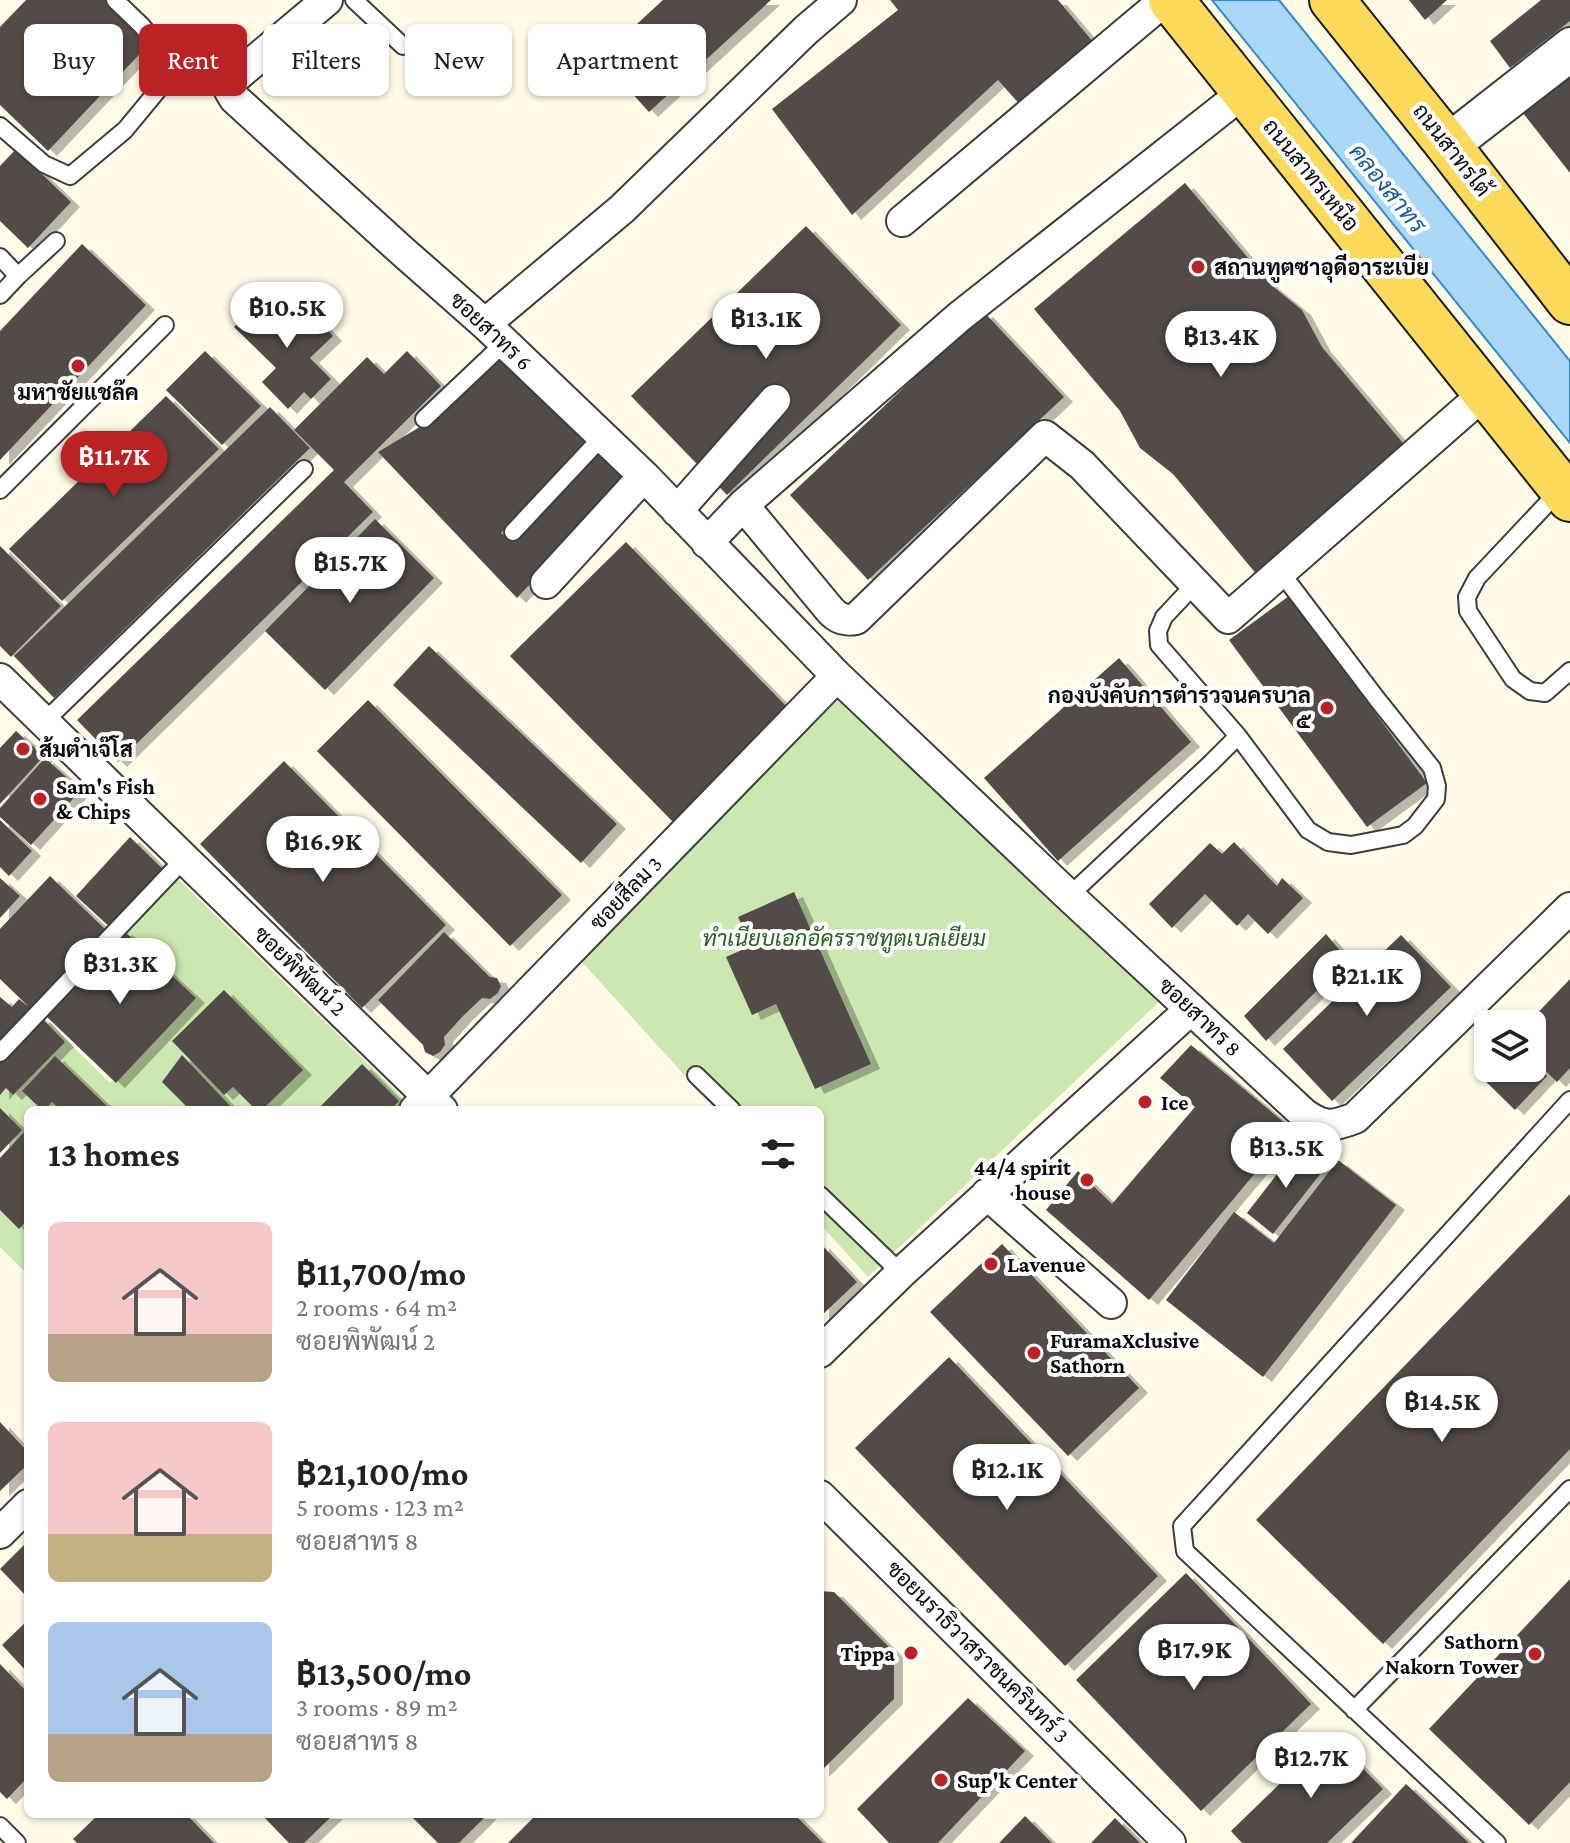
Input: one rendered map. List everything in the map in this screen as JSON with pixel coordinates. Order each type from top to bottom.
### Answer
[{"type":"main road","name":"ถนนสาทรเหนือ","points":[[1168,0],[1566,494]]},
{"type":"main road","name":"ถนนสาทรใต้","points":[[1332,0],[1570,302]]},
{"type":"street","name":"ซอยสาทร 6","points":[[327,0],[233,79],[231,93],[493,331],[644,476],[837,676]]},
{"type":"street","points":[[493,331],[841,0]]},
{"type":"street","points":[[902,221],[1168,0]]},
{"type":"street","points":[[1450,148],[1570,43]]},
{"type":"street","points":[[707,543],[743,505],[959,317],[1244,92]]},
{"type":"street","points":[[743,505],[830,610],[840,619],[848,621],[856,619],[1045,436],[1082,465],[1228,618],[1485,393]]},
{"type":"street","points":[[677,511],[775,400]]},
{"type":"street","points":[[546,583],[644,476]]},
{"type":"street","name":"ซอยสาทร 8","points":[[837,676],[1304,1114],[1326,1126],[1355,1118],[1570,908]]},
{"type":"street","name":"ซอยสีลม 3","points":[[428,1105],[837,676]]},
{"type":"street","name":"ซอยพิพัฒน์ 2","points":[[0,679],[428,1105]]},
{"type":"street","points":[[824,1348],[901,1273],[1191,1009]]},
{"type":"street","points":[[987,1194],[1111,1303]]},
{"type":"street","name":"ซอยนราธิวาสราชนครินทร์ 3","points":[[824,1500],[1170,1843]]},
{"type":"street","points":[[0,1533],[24,1509]]},
{"type":"lane","points":[[0,126],[44,164],[70,176],[125,130],[163,84],[171,60],[115,0]]},
{"type":"lane","points":[[354,0],[403,46]]},
{"type":"lane","points":[[1450,148],[1570,66]]},
{"type":"lane","points":[[0,295],[56,241]]},
{"type":"lane","points":[[0,257],[18,276]]},
{"type":"lane","points":[[0,490],[165,325]]},
{"type":"lane","points":[[424,419],[499,348],[493,331]]},
{"type":"lane","points":[[513,532],[602,437]]},
{"type":"lane","points":[[44,722],[304,469]]},
{"type":"lane","points":[[1566,494],[1477,578],[1467,597],[1468,611],[1513,679],[1530,691],[1545,693],[1570,671]]},
{"type":"lane","points":[[1196,583],[1164,617],[1158,631],[1159,645],[1238,736],[1308,830],[1328,842],[1351,845],[1403,835],[1415,826],[1436,799],[1437,786],[1432,768],[1280,571]]},
{"type":"lane","points":[[1069,896],[1238,736]]},
{"type":"lane","points":[[0,1053],[184,859]]},
{"type":"lane","points":[[696,1075],[728,1106]]},
{"type":"lane","points":[[1497,1843],[1185,1551],[1182,1526],[1570,1100]]},
{"type":"lane","points":[[824,1199],[901,1273]]},
{"type":"lane","points":[[1354,1710],[1570,1489]]},
{"type":"lane","points":[[0,1826],[17,1843]]},
{"type":"green space","name":"ทำเนียบเอกอัครราชทูตเบลเยียม","points":[[837,690],[1161,1000],[868,1277],[824,1228],[824,1106],[712,1106],[582,962]]},
{"type":"green space","points":[[172,873],[405,1100],[399,1106],[24,1106],[24,1147],[0,1125],[0,1058],[41,1015],[110,1083],[187,1001],[119,930]]},
{"type":"green space","points":[[0,1190],[24,1209],[24,1271],[0,1247]]},
{"type":"water","name":"คลองสาทร","points":[[1212,0],[1279,0],[1570,361],[1570,443]]},
{"type":"building","points":[[26,0],[110,0],[139,28],[139,55],[123,72],[123,24],[24,24],[24,96],[100,96],[48,151],[0,105],[0,27]]},
{"type":"building","points":[[663,0],[771,0],[706,60],[706,24],[637,24]]},
{"type":"building","points":[[890,0],[1058,0],[1094,43],[1023,108],[998,80],[852,215],[772,109],[898,10]]},
{"type":"building","points":[[1409,0],[1447,0],[1425,20]]},
{"type":"building","points":[[1541,0],[1570,0],[1570,21],[1510,68],[1490,41]]},
{"type":"building","points":[[1570,77],[1570,173],[1523,113]]},
{"type":"building","points":[[634,96],[666,96],[649,112]]},
{"type":"building","points":[[16,149],[71,202],[28,248],[0,221],[0,166]]},
{"type":"building","points":[[1185,183],[1270,284],[1302,310],[1322,347],[1408,449],[1258,576],[1173,474],[1140,448],[1120,411],[1034,309]]},
{"type":"building","points":[[806,226],[901,325],[727,495],[631,396]]},
{"type":"building","points":[[82,244],[146,305],[0,460],[0,331]]},
{"type":"building","points":[[267,295],[297,327],[311,313],[333,336],[310,358],[331,379],[311,399],[304,392],[288,409],[262,382],[276,368],[234,327]]},
{"type":"building","points":[[984,312],[1064,397],[868,580],[790,495]]},
{"type":"building","points":[[499,348],[593,436],[501,533],[514,542],[599,448],[629,477],[517,598],[378,452],[418,428],[468,383]]},
{"type":"building","points":[[205,351],[261,406],[222,445],[166,390]]},
{"type":"building","points":[[407,351],[441,386],[344,482],[373,512],[118,762],[77,720],[334,470],[294,430],[367,357],[384,374]]},
{"type":"building","points":[[166,396],[219,449],[62,601],[9,549]]},
{"type":"building","points":[[270,407],[310,448],[54,698],[14,656]]},
{"type":"building","points":[[375,519],[434,578],[325,690],[265,631]]},
{"type":"building","points":[[626,542],[788,708],[673,822],[510,656]]},
{"type":"building","points":[[0,546],[61,606],[11,657],[0,646]]},
{"type":"building","points":[[1289,596],[1427,783],[1367,827],[1229,640]]},
{"type":"building","points":[[429,646],[617,824],[581,863],[393,685]]},
{"type":"building","points":[[1119,658],[1191,742],[1058,861],[984,778]]},
{"type":"building","points":[[368,700],[562,895],[510,946],[317,751]]},
{"type":"building","points":[[16,731],[44,756],[0,804],[0,748]]},
{"type":"building","name":"Sam's Fish & Chips","points":[[45,758],[81,790],[31,845],[0,817],[0,808]]},
{"type":"building","points":[[284,761],[446,925],[362,1008],[200,844]]},
{"type":"building","points":[[0,820],[32,851],[9,876],[0,867]]},
{"type":"building","points":[[130,837],[167,873],[114,931],[76,896]]},
{"type":"building","points":[[1234,842],[1277,886],[1282,878],[1303,898],[1268,934],[1248,914],[1237,926],[1205,894],[1172,928],[1149,904],[1210,843],[1222,854]]},
{"type":"building","points":[[50,876],[108,932],[0,1049],[0,997],[12,1007],[19,999],[29,1007],[0,979],[0,929]]},
{"type":"building","points":[[0,878],[20,896],[0,918]]},
{"type":"building","points":[[794,892],[871,1064],[815,1089],[776,1004],[752,1015],[726,957],[751,946],[738,917]]},
{"type":"building","points":[[123,930],[196,998],[116,1083],[44,1014]]},
{"type":"building","points":[[444,932],[490,977],[497,978],[501,986],[498,993],[490,999],[482,998],[463,1016],[444,1037],[445,1045],[440,1052],[433,1056],[425,1052],[423,1045],[378,1000]]},
{"type":"building","points":[[1326,934],[1348,960],[1266,1041],[1244,1016]]},
{"type":"building","points":[[1401,935],[1451,987],[1332,1101],[1283,1049]]},
{"type":"building","points":[[1570,979],[1570,1068],[1557,1082],[1546,1071],[1546,1010],[1540,1010]]},
{"type":"building","points":[[224,990],[303,1070],[266,1106],[252,1106],[233,1087],[224,1095],[172,1041]]},
{"type":"building","points":[[41,1017],[65,1042],[13,1095],[6,1088],[0,1095],[0,1059]]},
{"type":"building","points":[[1191,1045],[1292,1129],[1149,1300],[1046,1210],[1078,1171],[1112,1204],[1195,1107],[1160,1078]]},
{"type":"building","points":[[182,1055],[230,1106],[186,1106],[162,1082]]},
{"type":"building","points":[[55,1056],[107,1106],[56,1106],[52,1102],[48,1106],[38,1106],[22,1091]]},
{"type":"building","points":[[362,1064],[399,1101],[394,1106],[321,1106]]},
{"type":"building","points":[[1486,1082],[1541,1082],[1515,1110]]},
{"type":"building","points":[[0,1108],[22,1130],[0,1153]]},
{"type":"building","points":[[24,1132],[24,1223],[19,1229],[0,1210],[0,1158]]},
{"type":"building","points":[[1298,1147],[1325,1168],[1273,1234],[1247,1213]]},
{"type":"building","points":[[1338,1160],[1396,1205],[1263,1377],[1166,1300],[1234,1212],[1274,1243]]},
{"type":"building","points":[[1570,1194],[1570,1449],[1383,1644],[1256,1520]]},
{"type":"building","points":[[1002,1244],[1139,1388],[1068,1456],[930,1312]]},
{"type":"building","points":[[824,1247],[857,1282],[824,1313]]},
{"type":"building","points":[[949,1357],[1158,1576],[1065,1666],[855,1448]]},
{"type":"building","points":[[0,1422],[24,1448],[24,1468],[0,1491]]},
{"type":"building","points":[[24,1545],[24,1594],[0,1569]]},
{"type":"building","points":[[1186,1573],[1311,1704],[1201,1811],[1076,1680]]},
{"type":"building","name":"Sathorn Nakorn Tower","points":[[1570,1579],[1570,1782],[1529,1825],[1429,1729]]},
{"type":"building","points":[[824,1591],[834,1592],[894,1652],[894,1699],[824,1768]]},
{"type":"building","points":[[24,1624],[24,1669],[2,1645]]},
{"type":"building","points":[[0,1664],[24,1689],[24,1781],[7,1799],[0,1792]]},
{"type":"building","name":"Sup'k Center","points":[[968,1698],[1025,1751],[938,1843],[889,1843],[857,1809]]},
{"type":"building","points":[[1330,1735],[1383,1789],[1327,1843],[1242,1843],[1231,1831]]},
{"type":"building","points":[[1406,1784],[1469,1843],[1351,1843]]},
{"type":"building","points":[[1025,1816],[1052,1843],[999,1843]]},
{"type":"building","points":[[95,1818],[190,1818],[214,1843],[77,1843],[73,1839]]},
{"type":"building","points":[[265,1818],[330,1818],[304,1843],[289,1843]]},
{"type":"building","points":[[413,1818],[484,1818],[459,1843],[438,1843]]},
{"type":"building","points":[[533,1818],[798,1818],[823,1843],[508,1843]]},
{"type":"building","points":[[1115,1818],[1140,1843],[1091,1843]]},
{"type":"place","name":"สถานทูตซาอุดีอาระเบีย","points":[[1198,267]]},
{"type":"place","name":"มหาชัยแชล๊ค","points":[[78,366]]},
{"type":"place","name":"กองบังคับการตำรวจนครบาล ๕","points":[[1327,708]]},
{"type":"place","name":"ส้มตำเจ๊โส","points":[[23,749]]},
{"type":"place","name":"Sam's Fish & Chips","points":[[40,799]]},
{"type":"place","name":"Ice","points":[[1145,1102]]},
{"type":"place","name":"44/4 spirit house","points":[[1087,1180]]},
{"type":"place","name":"Lavenue","points":[[991,1264]]},
{"type":"place","name":"FuramaXclusive Sathorn","points":[[1034,1353]]},
{"type":"place","name":"Tippa","points":[[911,1653]]},
{"type":"place","name":"Sathorn Nakorn Tower","points":[[1535,1654]]},
{"type":"place","name":"Sup'k Center","points":[[941,1780]]}]
